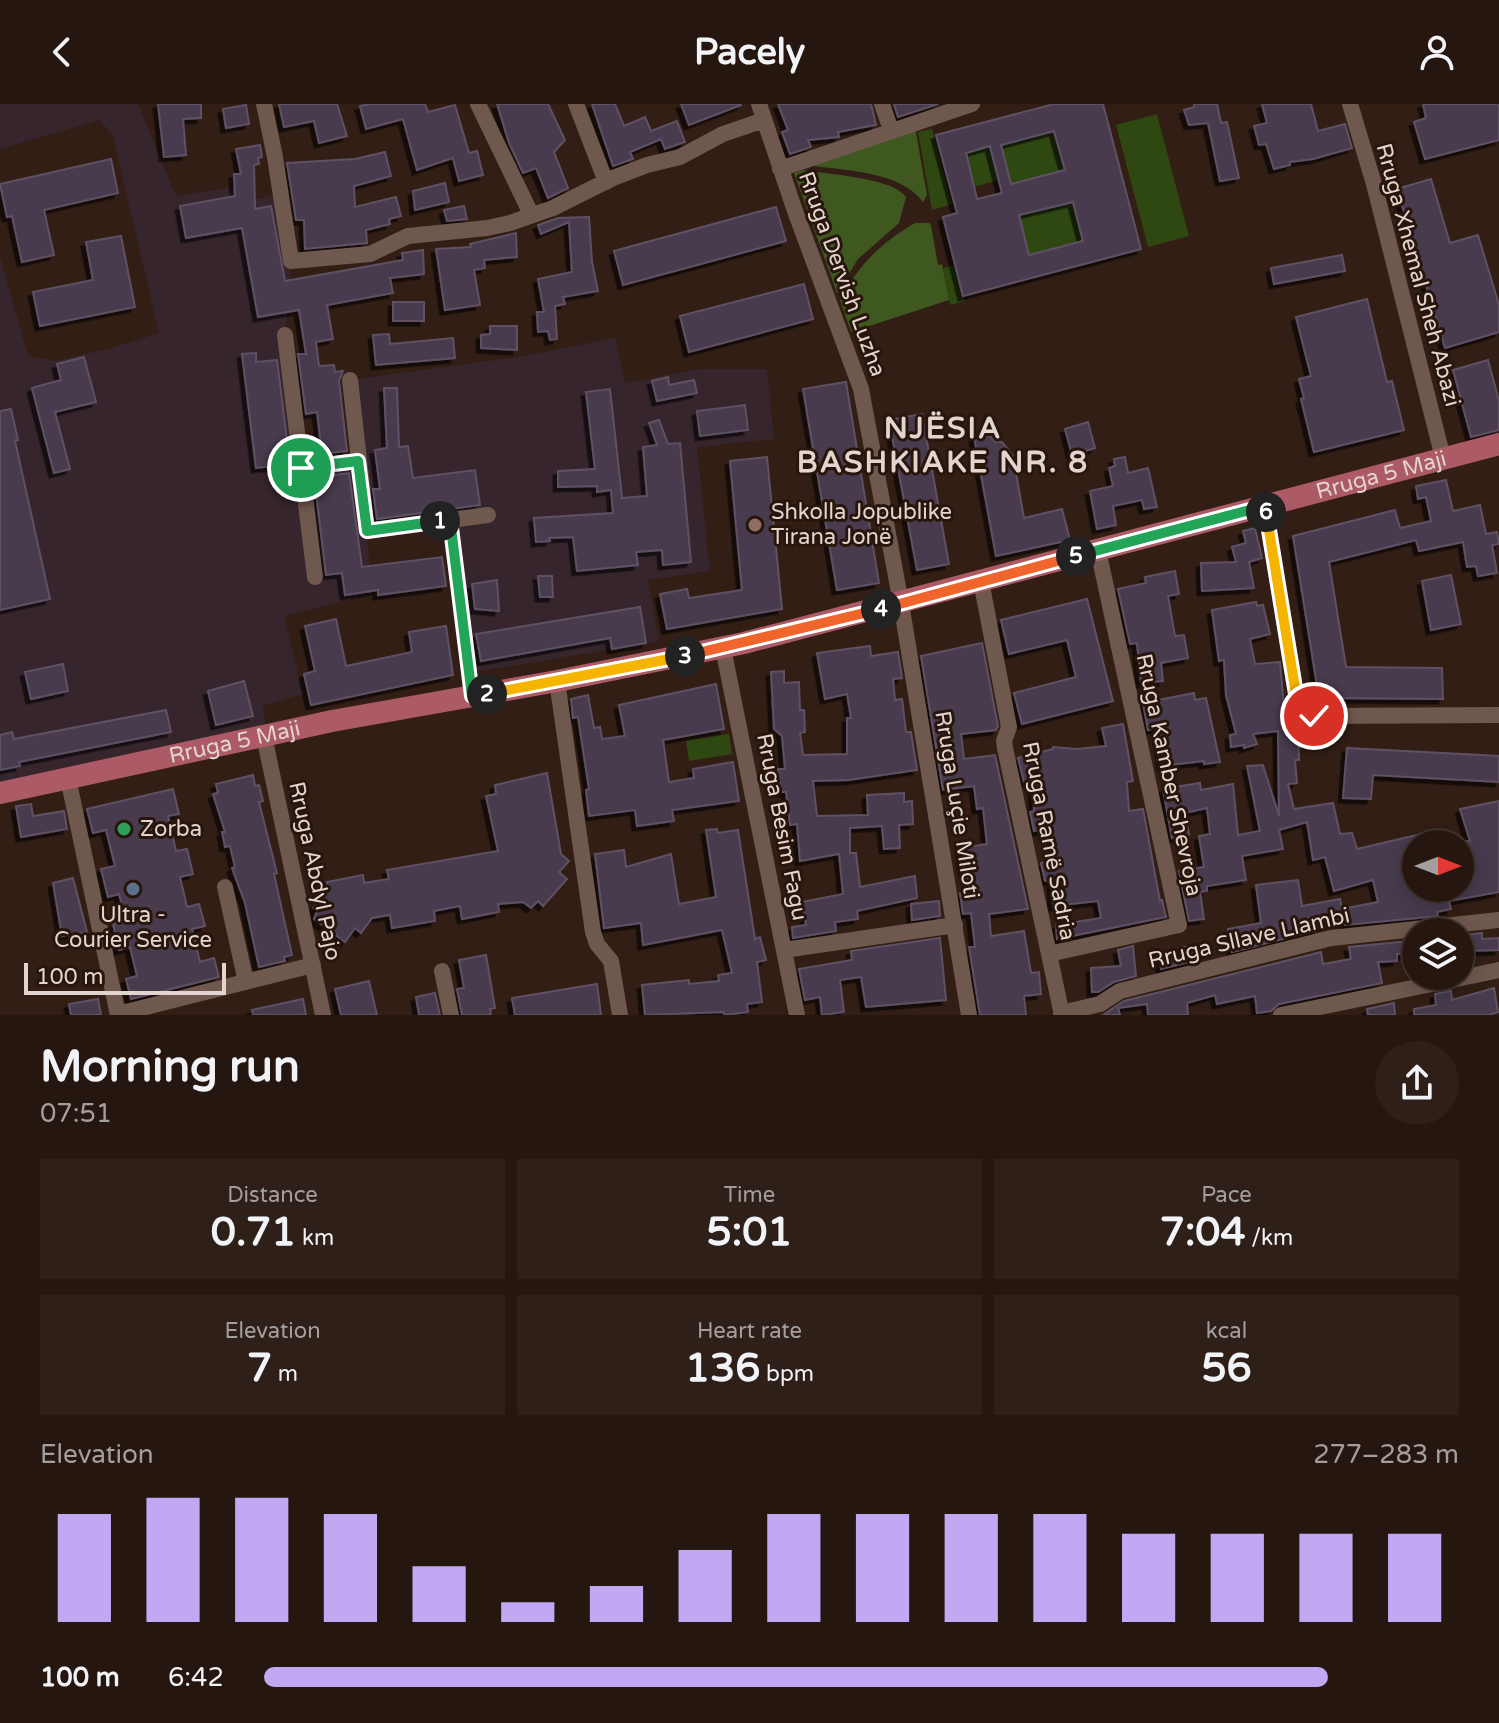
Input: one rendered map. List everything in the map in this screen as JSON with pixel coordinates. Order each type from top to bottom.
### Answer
[{"type":"main road","name":"Rruga 5 Maji","points":[[0,793],[332,721],[723,648],[1499,444]]},
{"type":"street","points":[[264,104],[291,261],[370,254],[408,236],[510,223],[553,208],[647,165],[680,157],[761,112]]},
{"type":"street","points":[[478,104],[531,214]]},
{"type":"street","points":[[576,104],[606,182]]},
{"type":"street","points":[[882,104],[891,130]]},
{"type":"street","name":"Rruga Xhemal Sheh Abazi","points":[[1350,104],[1374,184],[1443,458]]},
{"type":"street","points":[[780,169],[962,106]]},
{"type":"street","name":"Rruga Dervish Luzha","points":[[761,112],[861,389],[901,603]]},
{"type":"street","points":[[285,335],[315,577]]},
{"type":"street","points":[[350,380],[367,531],[488,515]]},
{"type":"street","points":[[301,468],[358,461]]},
{"type":"street","points":[[1265,506],[1297,700],[1304,710],[1314,716],[1499,715]]},
{"type":"street","points":[[450,520],[472,696]]},
{"type":"street","name":"Rruga Kamber Shevroja","points":[[1049,954],[1179,925],[1098,550]]},
{"type":"street","name":"Rruga Ramë Sadria","points":[[981,581],[1009,727],[1004,741],[1061,1014]]},
{"type":"street","name":"Rruga Luçie Miloti","points":[[901,603],[969,1015]]},
{"type":"street","name":"Rruga Besim Fagu","points":[[723,648],[797,1015]]},
{"type":"street","points":[[557,681],[593,932],[597,944],[611,961],[620,1015]]},
{"type":"street","name":"Rruga Abdyl Pajo","points":[[264,736],[323,1015]]},
{"type":"street","points":[[68,778],[118,1015],[313,965]]},
{"type":"street","points":[[225,887],[246,982]]},
{"type":"street","name":"Rruga Sllave Llambi","points":[[1061,1014],[1100,1004],[1120,991],[1319,941],[1360,933],[1499,920]]},
{"type":"street","points":[[784,950],[955,925]]},
{"type":"street","points":[[1281,1015],[1499,970]]},
{"type":"street","points":[[442,971],[451,1015]]},
{"type":"shaded area","points":[[0,104],[138,104],[176,196],[239,186],[248,201],[280,194],[291,261],[285,335],[302,468],[358,460],[350,380],[524,356],[615,338],[625,383],[698,369],[767,369],[774,439],[697,447],[710,571],[648,580],[659,641],[469,673],[450,521],[367,531],[371,594],[284,616],[303,694],[263,706],[265,725],[0,788],[0,257],[28,356],[56,361],[159,333],[113,136],[100,120],[0,149]]},
{"type":"green space","points":[[1157,114],[1189,236],[1148,247],[1116,125]]},
{"type":"green space","points":[[915,127],[927,195],[923,202],[902,184],[888,179],[815,166],[811,162]]},
{"type":"green space","points":[[932,129],[952,204],[932,210],[918,132]]},
{"type":"green space","points":[[1054,131],[1065,170],[1011,184],[1001,145]]},
{"type":"green space","points":[[990,146],[999,180],[974,187],[966,153]]},
{"type":"green space","points":[[803,170],[874,181],[888,185],[906,197],[899,223],[858,259],[837,293],[794,173]]},
{"type":"green space","points":[[1073,202],[1083,241],[1029,255],[1019,215]]},
{"type":"green space","points":[[915,223],[931,225],[938,265],[942,264],[949,300],[851,332],[840,300],[847,287],[881,247]]},
{"type":"green space","points":[[955,265],[965,301],[950,305],[943,268]]},
{"type":"green space","points":[[729,734],[732,754],[689,761],[686,741]]},
{"type":"building","points":[[158,104],[201,104],[201,118],[183,119],[186,155],[164,157]]},
{"type":"building","points":[[279,104],[337,104],[347,136],[319,143],[314,121],[284,127]]},
{"type":"building","points":[[425,104],[428,112],[455,105],[469,153],[477,151],[483,175],[459,181],[453,158],[417,170],[403,119],[366,129],[360,106]]},
{"type":"building","points":[[497,104],[548,104],[565,140],[554,152],[568,188],[548,198],[536,168],[523,173],[509,143]]},
{"type":"building","points":[[592,104],[615,104],[624,126],[645,117],[651,131],[677,121],[685,142],[665,149],[661,139],[630,152],[633,159],[613,166]]},
{"type":"building","points":[[681,104],[741,104],[741,105],[689,125]]},
{"type":"building","points":[[778,104],[871,104],[876,125],[838,132],[839,137],[808,140],[811,147],[790,154],[782,132],[788,130]]},
{"type":"building","points":[[894,104],[938,104],[898,117]]},
{"type":"building","points":[[1054,104],[1103,104],[1141,249],[963,296],[943,217],[957,213],[936,135]],"holes":[[[1054,131],[1065,170],[1011,184],[1001,145]],[[990,146],[1002,193],[977,199],[966,153]],[[1073,202],[1083,241],[1029,255],[1019,215]]]},
{"type":"building","points":[[1194,104],[1217,104],[1221,123],[1227,122],[1239,178],[1220,181],[1208,123],[1189,125],[1184,110],[1194,107]]},
{"type":"building","points":[[1262,104],[1311,104],[1318,131],[1345,124],[1352,148],[1290,162],[1290,165],[1274,169],[1266,144],[1259,145],[1254,126],[1267,123]]},
{"type":"building","points":[[1423,104],[1499,104],[1499,140],[1425,159],[1414,122],[1426,118]]},
{"type":"building","points":[[246,105],[249,124],[226,128],[223,109]]},
{"type":"building","points":[[260,145],[262,157],[258,158],[259,164],[254,165],[255,209],[271,206],[285,281],[403,260],[402,253],[423,250],[424,274],[390,278],[393,293],[327,305],[333,339],[316,342],[319,366],[334,365],[335,372],[343,371],[339,381],[347,451],[322,454],[317,412],[306,414],[298,354],[306,354],[299,310],[258,317],[242,228],[186,238],[180,206],[235,196],[234,174],[241,174],[236,149]]},
{"type":"building","points":[[385,152],[391,176],[354,186],[355,207],[396,197],[401,216],[389,219],[390,224],[366,230],[367,243],[305,249],[304,220],[296,220],[287,163],[355,159]]},
{"type":"building","points":[[111,159],[118,193],[44,210],[54,255],[22,262],[12,216],[7,217],[0,184]]},
{"type":"building","points":[[1431,179],[1450,243],[1478,235],[1499,305],[1499,332],[1445,348],[1397,189]]},
{"type":"building","points":[[445,183],[449,202],[415,210],[413,191]]},
{"type":"building","points":[[464,206],[467,219],[447,221],[444,210]]},
{"type":"building","points":[[776,207],[786,241],[623,285],[614,251]]},
{"type":"building","points":[[589,217],[592,262],[598,291],[563,297],[565,304],[555,306],[557,339],[550,340],[548,331],[538,332],[537,312],[544,312],[538,279],[572,272],[569,222],[541,234],[538,225],[558,218]]},
{"type":"building","points":[[516,233],[517,257],[484,260],[485,268],[474,270],[480,305],[445,310],[436,249],[471,247],[470,244]]},
{"type":"building","points":[[121,236],[135,307],[40,326],[33,292],[93,280],[86,242]]},
{"type":"building","points":[[1342,255],[1345,271],[1274,284],[1271,268]]},
{"type":"building","points":[[804,284],[813,319],[689,352],[680,316]]},
{"type":"building","points":[[1367,299],[1387,382],[1392,381],[1404,430],[1314,452],[1299,379],[1311,376],[1296,317]]},
{"type":"building","points":[[393,302],[424,302],[424,321],[393,321]]},
{"type":"building","points":[[490,326],[517,326],[517,350],[481,348],[481,335],[490,334]]},
{"type":"building","points":[[389,334],[390,344],[453,338],[455,358],[376,365],[373,335]]},
{"type":"building","points":[[256,353],[256,362],[277,360],[290,464],[256,468],[242,354]]},
{"type":"building","points":[[84,357],[96,402],[55,412],[70,469],[54,473],[32,388],[61,380],[57,364]]},
{"type":"building","points":[[1488,360],[1499,401],[1499,430],[1471,437],[1453,370]]},
{"type":"building","points":[[668,377],[669,385],[694,380],[697,393],[657,401],[652,381]]},
{"type":"building","points":[[846,382],[879,583],[837,590],[803,389]]},
{"type":"building","points":[[384,388],[397,388],[399,447],[408,446],[413,478],[475,470],[480,505],[377,519],[373,489],[380,489],[375,450],[387,448]]},
{"type":"building","points":[[610,389],[622,498],[647,496],[643,447],[657,445],[649,423],[659,420],[668,444],[680,443],[691,562],[663,565],[662,550],[636,552],[638,565],[577,571],[573,537],[536,542],[534,518],[613,513],[611,490],[597,492],[597,486],[558,487],[558,471],[595,469],[586,392]]},
{"type":"building","points":[[745,405],[748,430],[700,436],[697,411]]},
{"type":"building","points":[[11,409],[18,440],[15,441],[50,599],[0,610],[0,411]]},
{"type":"building","points":[[922,414],[949,564],[917,570],[889,420]]},
{"type":"building","points":[[1088,422],[1095,448],[1072,455],[1065,429]]},
{"type":"building","points":[[989,435],[995,442],[1002,442],[1013,456],[1024,518],[1062,509],[1070,540],[996,556],[974,437]]},
{"type":"building","name":"Shkolla Jopublike Tirana Jonë","points":[[767,457],[782,609],[667,629],[660,594],[687,589],[689,598],[742,590],[730,461]]},
{"type":"building","points":[[1125,457],[1128,473],[1148,468],[1157,507],[1144,509],[1142,500],[1113,506],[1116,525],[1097,529],[1090,491],[1113,486],[1109,468],[1115,466],[1114,459]]},
{"type":"building","points":[[349,473],[362,567],[442,557],[446,586],[378,595],[378,590],[345,595],[342,573],[326,575],[315,484],[327,483],[326,476]]},
{"type":"building","points":[[1446,480],[1453,511],[1480,505],[1486,534],[1497,532],[1499,544],[1492,545],[1497,573],[1478,576],[1476,566],[1467,567],[1463,542],[1419,551],[1416,540],[1329,562],[1346,667],[1442,668],[1443,699],[1319,698],[1293,536],[1395,510],[1400,528],[1431,521],[1426,497],[1418,499],[1416,486]]},
{"type":"building","points":[[1255,528],[1262,558],[1249,562],[1254,588],[1202,591],[1201,563],[1236,562],[1232,547],[1246,543],[1243,531]]},
{"type":"building","points":[[1175,571],[1179,594],[1168,596],[1175,636],[1184,635],[1188,658],[1161,663],[1163,681],[1141,683],[1137,643],[1130,644],[1118,589],[1146,583],[1145,577]]},
{"type":"building","points":[[1451,575],[1461,624],[1431,630],[1422,581]]},
{"type":"building","points":[[538,576],[552,576],[553,597],[540,597]]},
{"type":"building","points":[[497,580],[499,611],[475,609],[472,584]]},
{"type":"building","points":[[1087,599],[1113,701],[1022,724],[1014,693],[1076,677],[1067,640],[1009,654],[1001,620]]},
{"type":"building","points":[[1256,602],[1257,606],[1263,605],[1270,634],[1250,639],[1255,664],[1280,662],[1285,717],[1298,719],[1297,783],[1288,784],[1294,809],[1333,803],[1340,834],[1352,833],[1357,849],[1402,838],[1402,902],[1449,902],[1451,909],[1437,912],[1438,916],[1345,925],[1345,921],[1317,926],[1317,930],[1232,952],[1228,929],[1261,923],[1256,885],[1298,880],[1302,906],[1340,899],[1342,909],[1378,902],[1373,880],[1334,891],[1325,857],[1313,860],[1307,822],[1279,830],[1283,849],[1242,856],[1246,880],[1207,886],[1207,891],[1200,892],[1204,919],[1189,921],[1179,871],[1204,867],[1199,836],[1210,834],[1207,808],[1185,813],[1189,835],[1172,838],[1163,789],[1200,783],[1201,790],[1233,784],[1238,835],[1260,831],[1247,766],[1263,765],[1279,816],[1278,731],[1253,734],[1257,744],[1244,748],[1244,745],[1231,747],[1230,735],[1236,734],[1226,695],[1224,660],[1219,661],[1212,610]]},
{"type":"building","points":[[640,607],[646,643],[612,649],[610,638],[481,661],[476,634]]},
{"type":"building","points":[[336,619],[346,666],[412,652],[409,632],[446,626],[453,675],[311,705],[304,674],[315,671],[305,626]]},
{"type":"building","points":[[982,643],[998,726],[996,730],[961,734],[964,759],[995,755],[1028,909],[989,914],[991,936],[1024,931],[1031,973],[1039,972],[1041,994],[1024,996],[1026,1015],[980,1015],[969,947],[975,947],[971,913],[963,914],[960,893],[974,891],[962,866],[961,848],[987,844],[983,808],[977,809],[974,786],[943,790],[921,656]]},
{"type":"building","points":[[870,646],[871,656],[898,652],[902,678],[893,679],[895,700],[902,699],[906,732],[911,732],[917,770],[849,780],[813,781],[817,816],[868,815],[867,795],[904,793],[904,802],[912,801],[913,824],[899,825],[900,848],[884,849],[882,826],[850,828],[850,853],[856,853],[860,887],[915,876],[917,898],[857,911],[858,919],[835,922],[836,931],[793,938],[792,927],[806,925],[802,902],[843,894],[839,854],[800,861],[797,824],[790,825],[786,792],[781,792],[778,769],[785,769],[782,736],[774,729],[771,672],[784,671],[784,683],[799,682],[800,710],[804,710],[805,732],[800,733],[803,755],[847,754],[847,718],[851,718],[847,694],[825,699],[817,653]]},
{"type":"building","points":[[63,664],[68,691],[31,699],[25,672]]},
{"type":"building","points":[[244,681],[253,716],[216,725],[208,691]]},
{"type":"building","points":[[716,684],[724,729],[663,740],[669,782],[694,778],[693,769],[733,762],[739,801],[672,810],[674,821],[637,826],[635,810],[589,816],[586,790],[589,789],[578,717],[573,718],[571,699],[588,695],[594,728],[600,727],[602,739],[625,736],[619,705]]},
{"type":"building","points":[[1194,693],[1195,700],[1206,698],[1220,762],[1162,766],[1157,728],[1148,730],[1143,703]]},
{"type":"building","points":[[166,710],[171,732],[19,762],[20,766],[0,770],[0,735],[12,732],[14,739]]},
{"type":"building","points":[[1123,724],[1133,781],[1127,782],[1129,811],[1143,809],[1160,901],[1166,917],[1057,939],[1056,925],[1101,918],[1098,901],[1053,906],[1052,880],[1045,881],[1041,863],[1050,861],[1046,830],[1034,831],[1030,812],[1034,811],[1033,780],[1024,782],[1018,758],[1053,747],[1077,749],[1106,746],[1102,728]]},
{"type":"building","points":[[1347,748],[1499,756],[1499,782],[1373,775],[1371,799],[1343,798]]},
{"type":"building","points":[[547,773],[561,854],[569,861],[559,872],[567,879],[543,906],[538,901],[531,908],[523,902],[498,904],[499,912],[462,919],[460,906],[434,911],[435,921],[392,928],[390,915],[372,918],[361,933],[355,928],[345,942],[314,919],[317,911],[313,908],[328,887],[327,882],[363,875],[364,883],[389,879],[387,870],[498,851],[486,796],[496,794],[495,785]]},
{"type":"building","points":[[253,775],[263,801],[259,802],[277,873],[274,874],[292,955],[284,957],[285,961],[259,967],[245,903],[232,868],[235,867],[230,846],[225,847],[222,832],[225,832],[213,794],[218,793],[216,784]]},
{"type":"building","points":[[173,789],[179,814],[168,816],[176,851],[187,849],[193,874],[180,877],[187,907],[199,904],[205,926],[192,929],[200,962],[214,958],[219,977],[131,999],[126,979],[137,976],[130,947],[119,950],[113,924],[126,921],[119,894],[108,897],[101,869],[115,866],[106,830],[93,833],[87,809]]},
{"type":"building","points":[[1499,801],[1499,892],[1474,896],[1474,830],[1467,830],[1460,809]]},
{"type":"building","points":[[31,804],[33,816],[64,811],[67,829],[21,837],[16,806]]},
{"type":"building","points":[[717,829],[718,833],[738,830],[755,939],[760,937],[766,960],[757,962],[762,1002],[747,1004],[748,1012],[725,1015],[723,1012],[645,1015],[642,985],[689,980],[689,984],[719,981],[718,975],[732,973],[722,930],[643,945],[641,923],[604,928],[595,854],[624,850],[626,867],[671,854],[679,904],[716,897],[706,830]]},
{"type":"building","points":[[73,878],[87,932],[62,936],[53,883]]},
{"type":"building","points":[[939,901],[940,916],[912,920],[911,904]]},
{"type":"building","points":[[1482,933],[1482,939],[1499,938],[1499,950],[1474,951],[1474,934]]},
{"type":"building","points":[[940,938],[946,1000],[866,1007],[861,977],[840,980],[844,1012],[822,1015],[820,997],[805,1000],[799,969],[852,960],[851,951]]},
{"type":"building","points":[[1402,942],[1402,954],[1397,954],[1397,961],[1378,962],[1382,983],[1279,1004],[1271,1011],[1257,1013],[1255,996],[1217,1004],[1215,995],[1187,1003],[1188,1015],[1148,1015],[1147,1004],[1118,1008],[1120,1015],[1103,1015],[1124,1001],[1321,952],[1323,964],[1351,959],[1349,947]]},
{"type":"building","points":[[1133,946],[1136,976],[1092,992],[1091,968],[1121,966],[1118,950]]},
{"type":"building","points":[[1196,946],[1197,960],[1161,969],[1160,956],[1184,954],[1183,947]]},
{"type":"building","points":[[486,955],[495,1008],[490,1009],[491,1015],[462,1015],[457,989],[464,988],[459,960]]},
{"type":"building","points":[[369,981],[377,1015],[341,1015],[335,989]]},
{"type":"building","points":[[597,984],[601,1015],[515,1015],[512,998]]},
{"type":"building","points":[[1494,988],[1498,1012],[1489,1015],[1414,1015],[1414,1009],[1436,1005],[1435,994],[1451,991],[1452,1000]]},
{"type":"building","points":[[435,993],[440,1015],[419,1015],[416,997]]},
{"type":"building","points":[[98,999],[101,1015],[71,1015],[69,1004]]},
{"type":"building","points":[[303,999],[306,1015],[253,1015],[252,1010]]},
{"type":"building","points":[[1394,1003],[1395,1015],[1368,1015],[1367,1009]]},
{"type":"place","name":"Shkolla Jopublike Tirana Jonë","points":[[755,525]]},
{"type":"place","name":"Zorba","points":[[124,829]]},
{"type":"place","name":"Ultra - Courier Service","points":[[133,889]]},
{"type":"district","name":"NJËSIA BASHKIAKE NR. 8","points":[[943,445]]},
{"type":"route","points":[[301,468],[358,461],[367,531],[450,520],[472,696],[744,643],[1265,506],[1297,700],[1304,710],[1314,716]]}]
